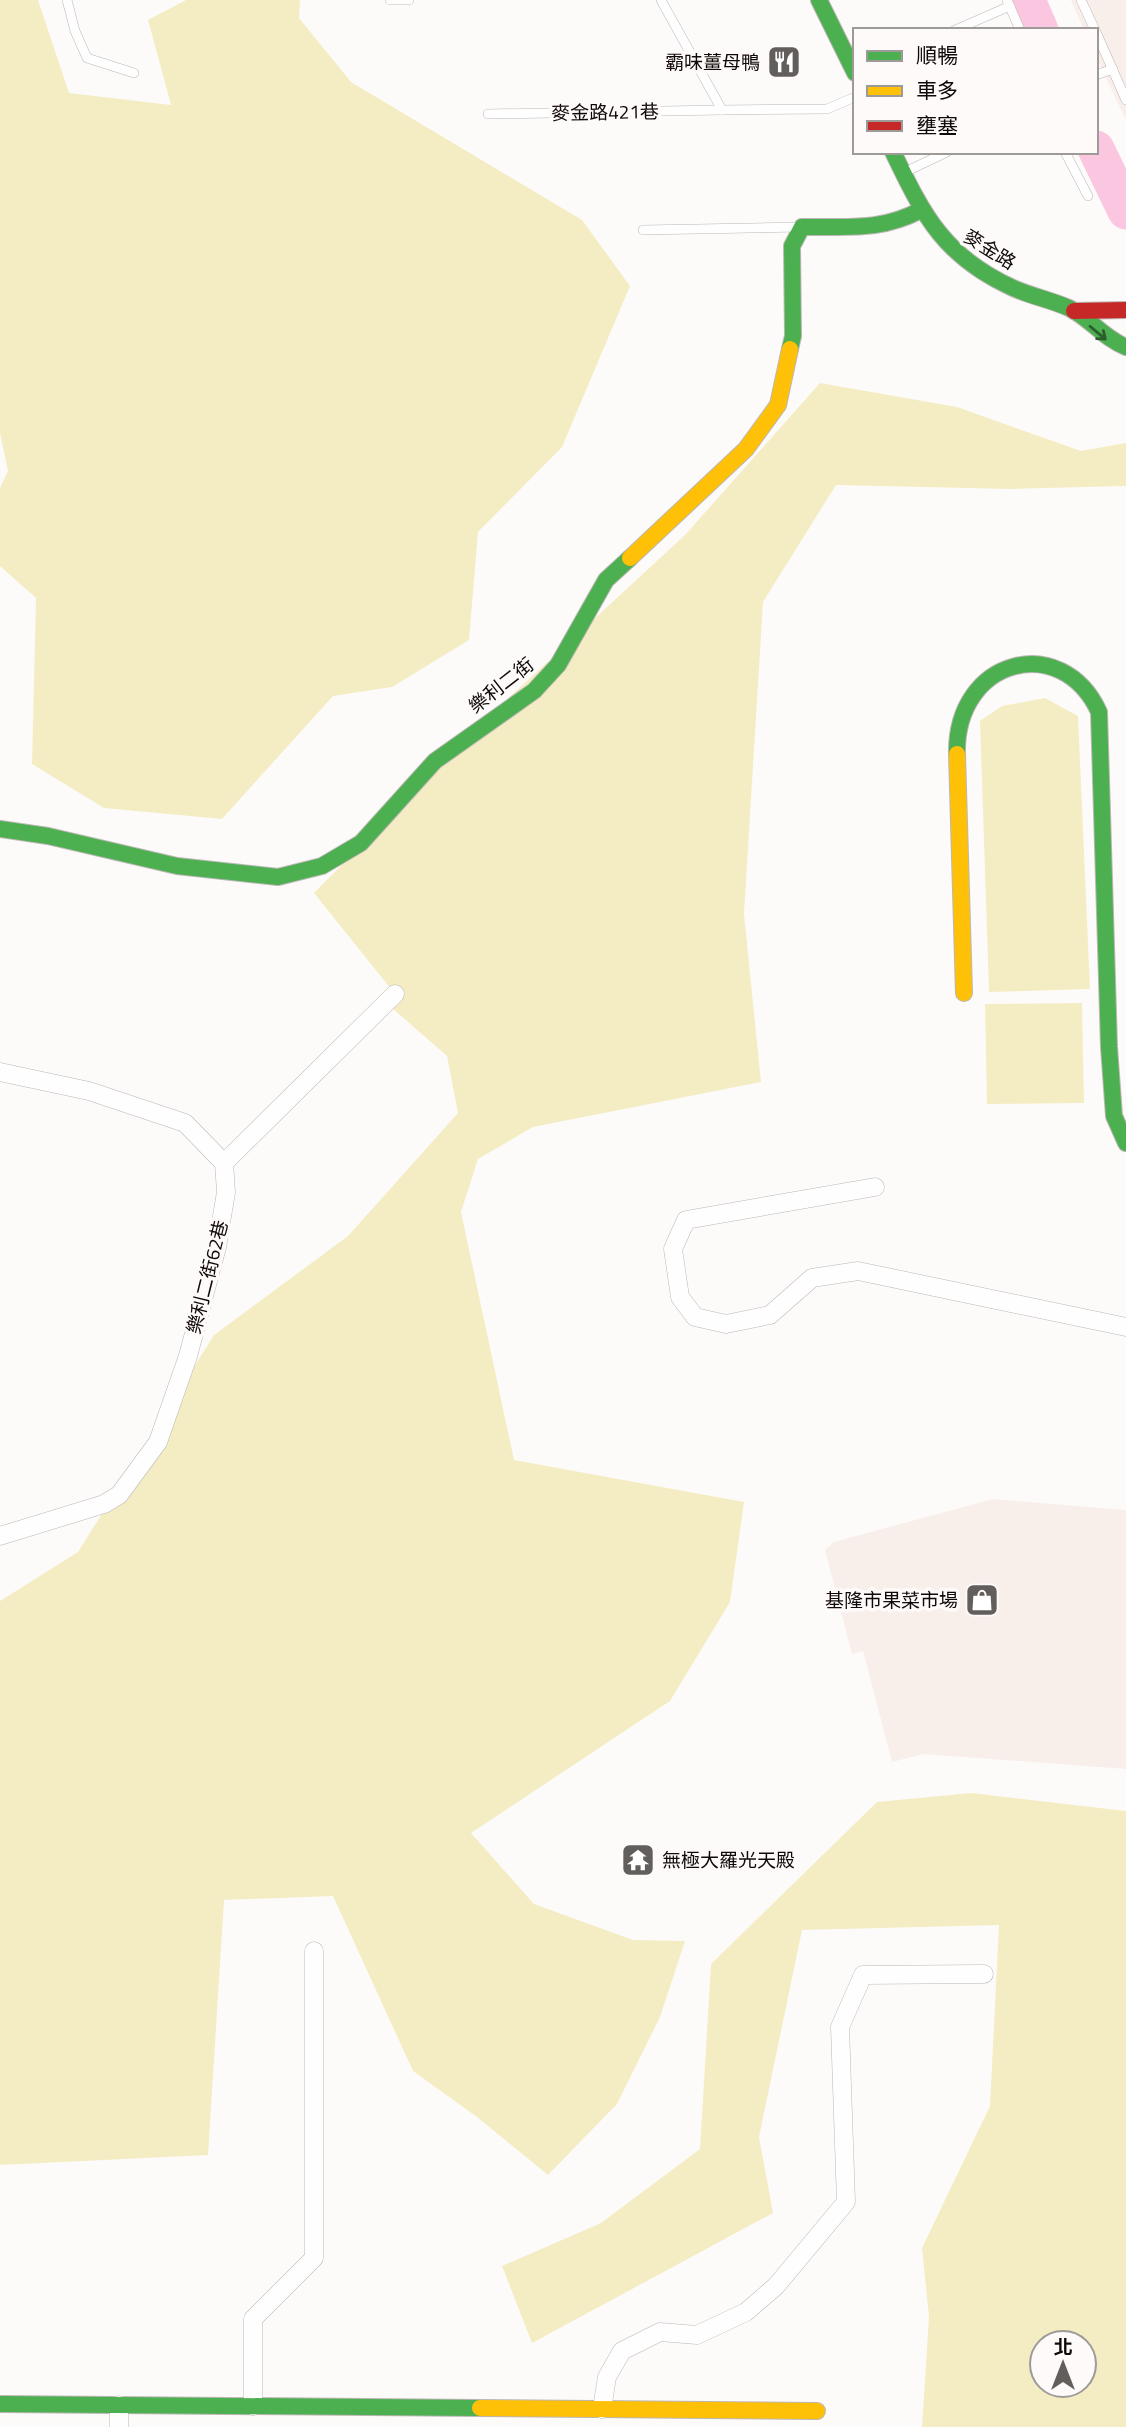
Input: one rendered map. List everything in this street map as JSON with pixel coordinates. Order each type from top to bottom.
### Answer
[{"type":"street","points":[[819,0],[853,69]]},
{"type":"street","name":"麥金路","points":[[894,154],[937,237],[963,262],[992,279],[1074,311],[1105,340],[1126,347]]},
{"type":"street","points":[[802,227],[881,226],[896,223],[921,210]]},
{"type":"street","name":"樂利二街","points":[[0,829],[48,836],[177,866],[278,877],[322,866],[361,843],[435,761],[542,682],[558,664],[606,580],[746,449],[778,405],[793,336],[792,246],[802,227]]},
{"type":"street","name":"麥金路","points":[[1074,311],[1126,310]]},
{"type":"street","points":[[964,993],[957,738],[962,714],[969,698],[991,674],[1029,666],[1050,668],[1083,683],[1096,699],[1100,712],[1109,1047],[1114,1116],[1126,1143]]},
{"type":"street","points":[[0,1072],[89,1091],[185,1123],[224,1163],[395,994]]},
{"type":"street","name":"樂利二街62巷","points":[[0,1536],[104,1504],[119,1495],[158,1441],[188,1356],[217,1247],[226,1192],[224,1163]]},
{"type":"street","points":[[875,1187],[686,1220],[673,1249],[680,1297],[695,1317],[726,1324],[770,1315],[812,1278],[858,1272],[1126,1327]]},
{"type":"street","points":[[253,2406],[253,2319],[314,2258],[314,1951]]},
{"type":"street","points":[[602,2409],[607,2377],[622,2351],[660,2332],[696,2335],[746,2312],[776,2286],[846,2202],[840,2027],[863,1975],[984,1974]]},
{"type":"street","points":[[0,2404],[817,2411]]},
{"type":"street","points":[[119,2404],[119,2427]]},
{"type":"lane","points":[[67,0],[75,31],[87,58],[134,73]]},
{"type":"lane","points":[[390,0],[409,0]]},
{"type":"lane","points":[[661,0],[722,110]]},
{"type":"lane","points":[[1081,0],[1095,28]]},
{"type":"lane","points":[[959,28],[1009,3],[1019,28]]},
{"type":"lane","points":[[1098,35],[1126,100]]},
{"type":"lane","points":[[1098,74],[1113,69]]},
{"type":"lane","name":"麥金路421巷","points":[[488,114],[827,109],[853,98]]},
{"type":"lane","points":[[903,173],[943,154]]},
{"type":"lane","points":[[1066,154],[1088,196]]},
{"type":"lane","points":[[643,230],[802,227]]},
{"type":"shaded area","points":[[0,0],[38,0],[69,93],[171,105],[148,20],[186,0],[300,0],[299,18],[351,82],[582,220],[630,286],[562,447],[478,532],[469,640],[392,687],[333,696],[222,819],[104,808],[32,764],[36,598],[0,566],[0,488],[8,471],[0,433]]},
{"type":"shaded area","points":[[1071,0],[1126,0],[1126,120],[1098,61],[1098,28],[1083,28]]},
{"type":"shaded area","points":[[820,383],[957,407],[1081,451],[1126,443],[1126,486],[1011,489],[836,485],[763,602],[744,914],[761,1082],[533,1127],[478,1159],[461,1212],[514,1460],[744,1502],[730,1602],[670,1701],[471,1833],[534,1904],[633,1940],[685,1941],[660,2017],[617,2104],[548,2175],[477,2117],[413,2071],[333,1896],[224,1900],[208,2155],[0,2165],[0,1601],[78,1552],[214,1335],[348,1236],[458,1113],[447,1056],[392,1008],[395,994],[314,893],[503,703],[685,535]]},
{"type":"shaded area","points":[[1045,698],[1078,716],[1090,989],[989,992],[980,721],[1002,706]]},
{"type":"shaded area","points":[[1082,1003],[1084,1103],[987,1104],[985,1004]]},
{"type":"shaded area","name":"基隆市果菜市場","points":[[993,1499],[1126,1510],[1126,1769],[923,1754],[892,1762],[863,1651],[852,1654],[825,1550],[834,1542]]},
{"type":"shaded area","points":[[971,1793],[1126,1811],[1126,2427],[922,2427],[929,2317],[922,2248],[990,2106],[999,1925],[802,1930],[759,2137],[773,2213],[532,2343],[502,2266],[601,2223],[700,2149],[711,1964],[877,1802]]},
{"type":"waterway","points":[[1027,0],[1039,28]]},
{"type":"waterway","points":[[1098,153],[1126,211]]},
{"type":"traffic: fast","points":[[819,0],[853,69]]},
{"type":"traffic: fast","points":[[894,154],[915,196],[939,233],[970,263],[1013,288],[1069,308],[1110,339],[1126,347]]},
{"type":"traffic: fast","points":[[790,349],[793,336],[792,246],[802,227],[877,225],[921,210]]},
{"type":"traffic: fast","points":[[0,829],[48,836],[177,866],[278,877],[322,866],[361,843],[435,761],[534,691],[558,665],[606,580],[630,558]]},
{"type":"traffic: fast","points":[[957,754],[961,721],[973,696],[991,677],[1013,667],[1037,664],[1061,671],[1082,687],[1099,712],[1109,1047],[1114,1116],[1126,1143]]},
{"type":"traffic: fast","points":[[0,2404],[480,2408]]},
{"type":"traffic: slow","points":[[630,558],[746,449],[778,405],[790,349]]},
{"type":"traffic: slow","points":[[957,754],[964,993]]},
{"type":"traffic: slow","points":[[480,2408],[817,2411]]},
{"type":"traffic: jam","points":[[1074,311],[1126,310]]},
{"type":"place","name":"霸味薑母鴨","points":[[784,62]]},
{"type":"place","name":"基隆市果菜市場","points":[[982,1600]]},
{"type":"place","name":"無極大羅光天殿","points":[[638,1860]]}]
